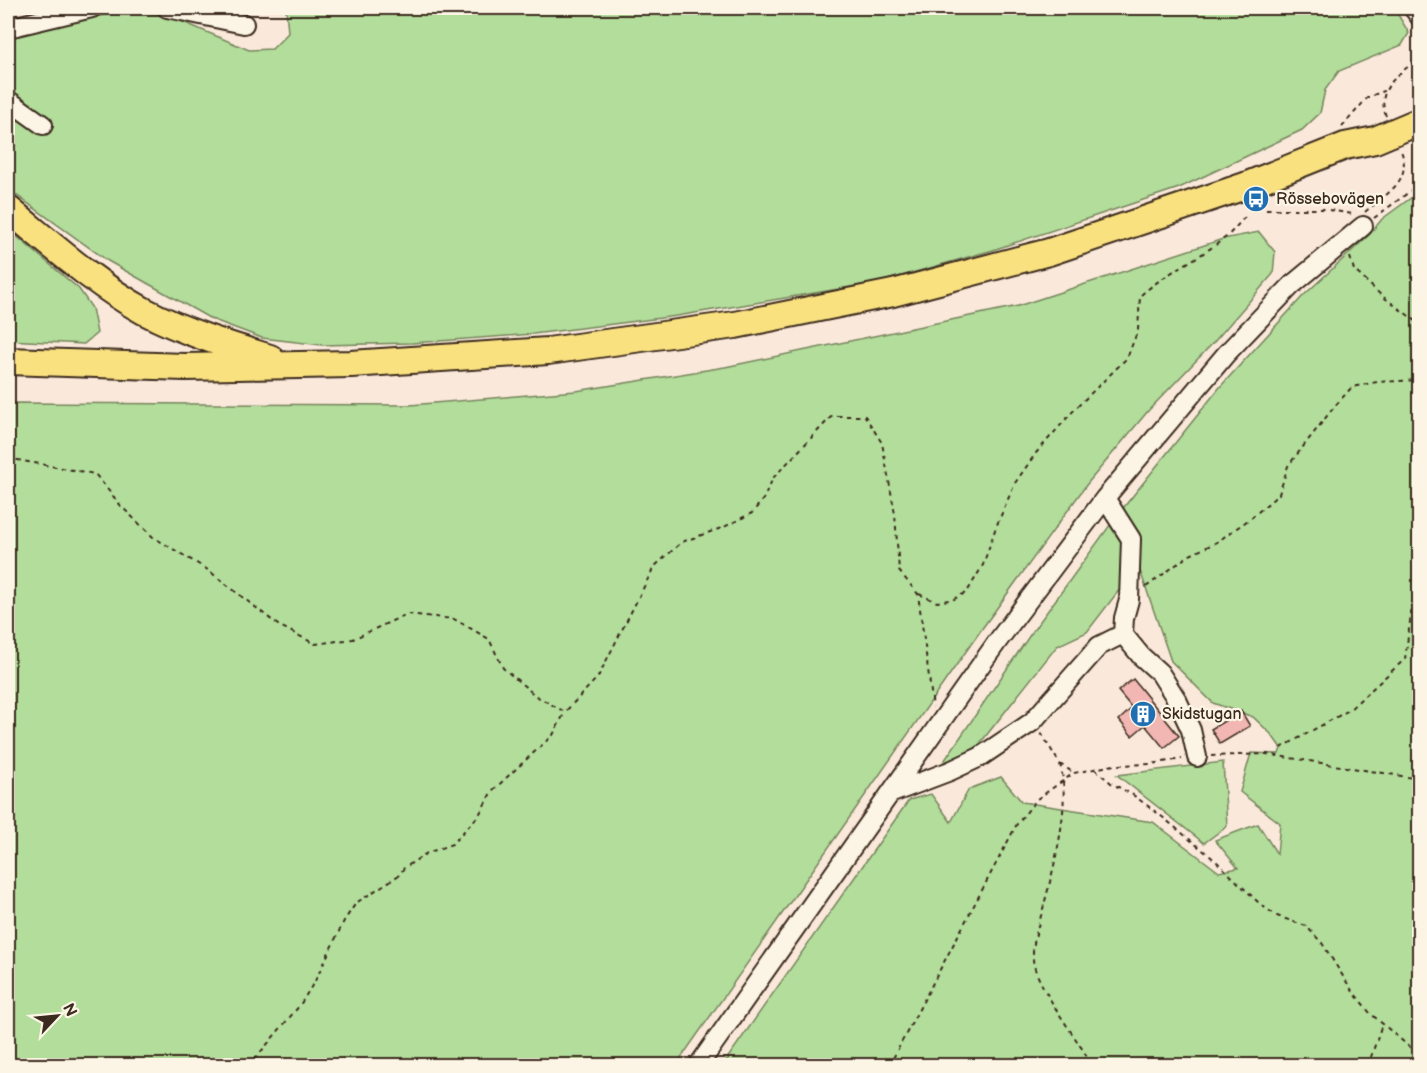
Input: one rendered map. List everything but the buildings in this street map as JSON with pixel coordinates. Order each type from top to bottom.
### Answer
[{"type":"highway","points":[[8,361],[184,367],[296,366],[413,361],[548,351],[735,326],[822,309],[961,276],[1049,252],[1245,186],[1381,129],[1419,121]]},
{"type":"highway","points":[[8,372],[208,377],[404,374],[560,361],[658,350],[739,337],[908,302],[1052,263],[1167,228],[1296,185],[1351,159],[1381,129]]},
{"type":"highway","points":[[8,209],[90,275],[144,310],[207,339],[296,366]]},
{"type":"street","points":[[8,28],[92,8]]},
{"type":"street","points":[[167,8],[243,24]]},
{"type":"street","points":[[1413,8],[1419,17]]},
{"type":"street","points":[[8,100],[43,125]]},
{"type":"street","points":[[698,1065],[998,642],[1105,498],[1226,354],[1292,285],[1346,240],[1362,221]]},
{"type":"street","points":[[1105,498],[1131,539],[1129,600],[1123,634],[1141,656],[1160,673],[1177,700],[1191,730],[1197,757]]},
{"type":"street","points":[[892,793],[980,757],[1032,722],[1099,646],[1123,634]]},
{"type":"path","points":[[1340,130],[1368,97],[1384,91],[1419,57]]},
{"type":"path","points":[[1381,129],[1384,91]]},
{"type":"path","points":[[1362,221],[1401,180],[1405,166],[1400,147]]},
{"type":"path","points":[[1362,221],[1419,184]]},
{"type":"path","points":[[1266,209],[1323,209],[1362,221]]},
{"type":"path","points":[[249,1065],[300,1005],[316,979],[344,921],[356,903],[399,875],[404,868],[427,853],[452,844],[479,815],[492,791],[522,766],[553,735],[565,712],[598,677],[654,567],[682,542],[724,527],[752,513],[764,498],[773,478],[832,416],[865,416],[882,443],[895,514],[899,571],[918,594],[937,602],[954,599],[967,592],[982,566],[996,527],[1016,483],[1036,453],[1075,409],[1126,358],[1138,330],[1140,296],[1156,281],[1184,266],[1227,236],[1246,216]]},
{"type":"path","points":[[1346,240],[1354,270],[1382,296],[1419,324]]},
{"type":"path","points":[[1129,600],[1188,556],[1217,542],[1251,518],[1279,494],[1288,466],[1352,387],[1377,382],[1419,380]]},
{"type":"path","points":[[8,461],[12,459],[95,474],[122,507],[153,537],[208,570],[278,625],[315,644],[353,639],[407,614],[454,619],[489,639],[503,668],[536,696],[565,712]]},
{"type":"path","points":[[1281,748],[1349,710],[1405,659],[1415,585],[1419,577]]},
{"type":"path","points":[[918,594],[934,713],[941,722]]},
{"type":"path","points":[[1032,722],[1042,734],[1059,764],[1064,781],[1060,832],[1037,930],[1033,959],[1044,987],[1082,1047],[1089,1065]]},
{"type":"path","points":[[889,1065],[1017,824],[1037,799],[1074,773],[1114,765],[1151,764],[1197,757],[1266,754],[1419,779]]},
{"type":"path","points":[[1059,764],[1074,773]]},
{"type":"path","points":[[1095,769],[1111,783],[1133,795],[1160,815],[1216,861],[1261,905],[1277,916],[1306,927],[1322,943],[1351,989],[1370,1013],[1419,1056]]},
{"type":"path","points":[[1368,1065],[1382,1024]]},
{"type":"green space","points":[[286,8],[1394,8],[1409,33],[1402,45],[1339,71],[1325,90],[1320,113],[1302,130],[1179,188],[993,250],[880,282],[677,316],[533,334],[412,343],[322,345],[262,338],[211,319],[108,261],[8,189],[8,37],[71,20],[143,12],[169,16],[249,50],[272,49],[288,33]]},
{"type":"green space","points":[[1419,192],[1419,1065],[722,1066],[909,800],[931,794],[951,822],[969,789],[1001,777],[1022,802],[1153,822],[1219,872],[1238,868],[1215,840],[1258,824],[1277,854],[1280,823],[1240,792],[1251,753],[1279,754],[1281,748],[1271,734],[1253,717],[1213,703],[1171,661],[1120,512],[1220,387],[1303,296],[1369,235],[1382,219]]},
{"type":"green space","points":[[8,229],[79,289],[92,308],[97,333],[84,344],[8,340]]},
{"type":"green space","points":[[1259,232],[1275,252],[1273,274],[1214,342],[1148,411],[1087,484],[981,630],[676,1065],[8,1065],[8,403],[410,405],[576,391],[725,367],[1018,306],[1223,239]]},
{"type":"green space","points":[[1113,521],[1126,541],[1120,589],[1087,632],[1057,646],[966,761],[938,770],[1030,635]]},
{"type":"green space","points":[[1223,762],[1227,826],[1204,843],[1117,775]]},
{"type":"place","name":"Rössebovägen","points":[[1256,199]]},
{"type":"place","name":"Skidstugan","points":[[1143,714]]}]
